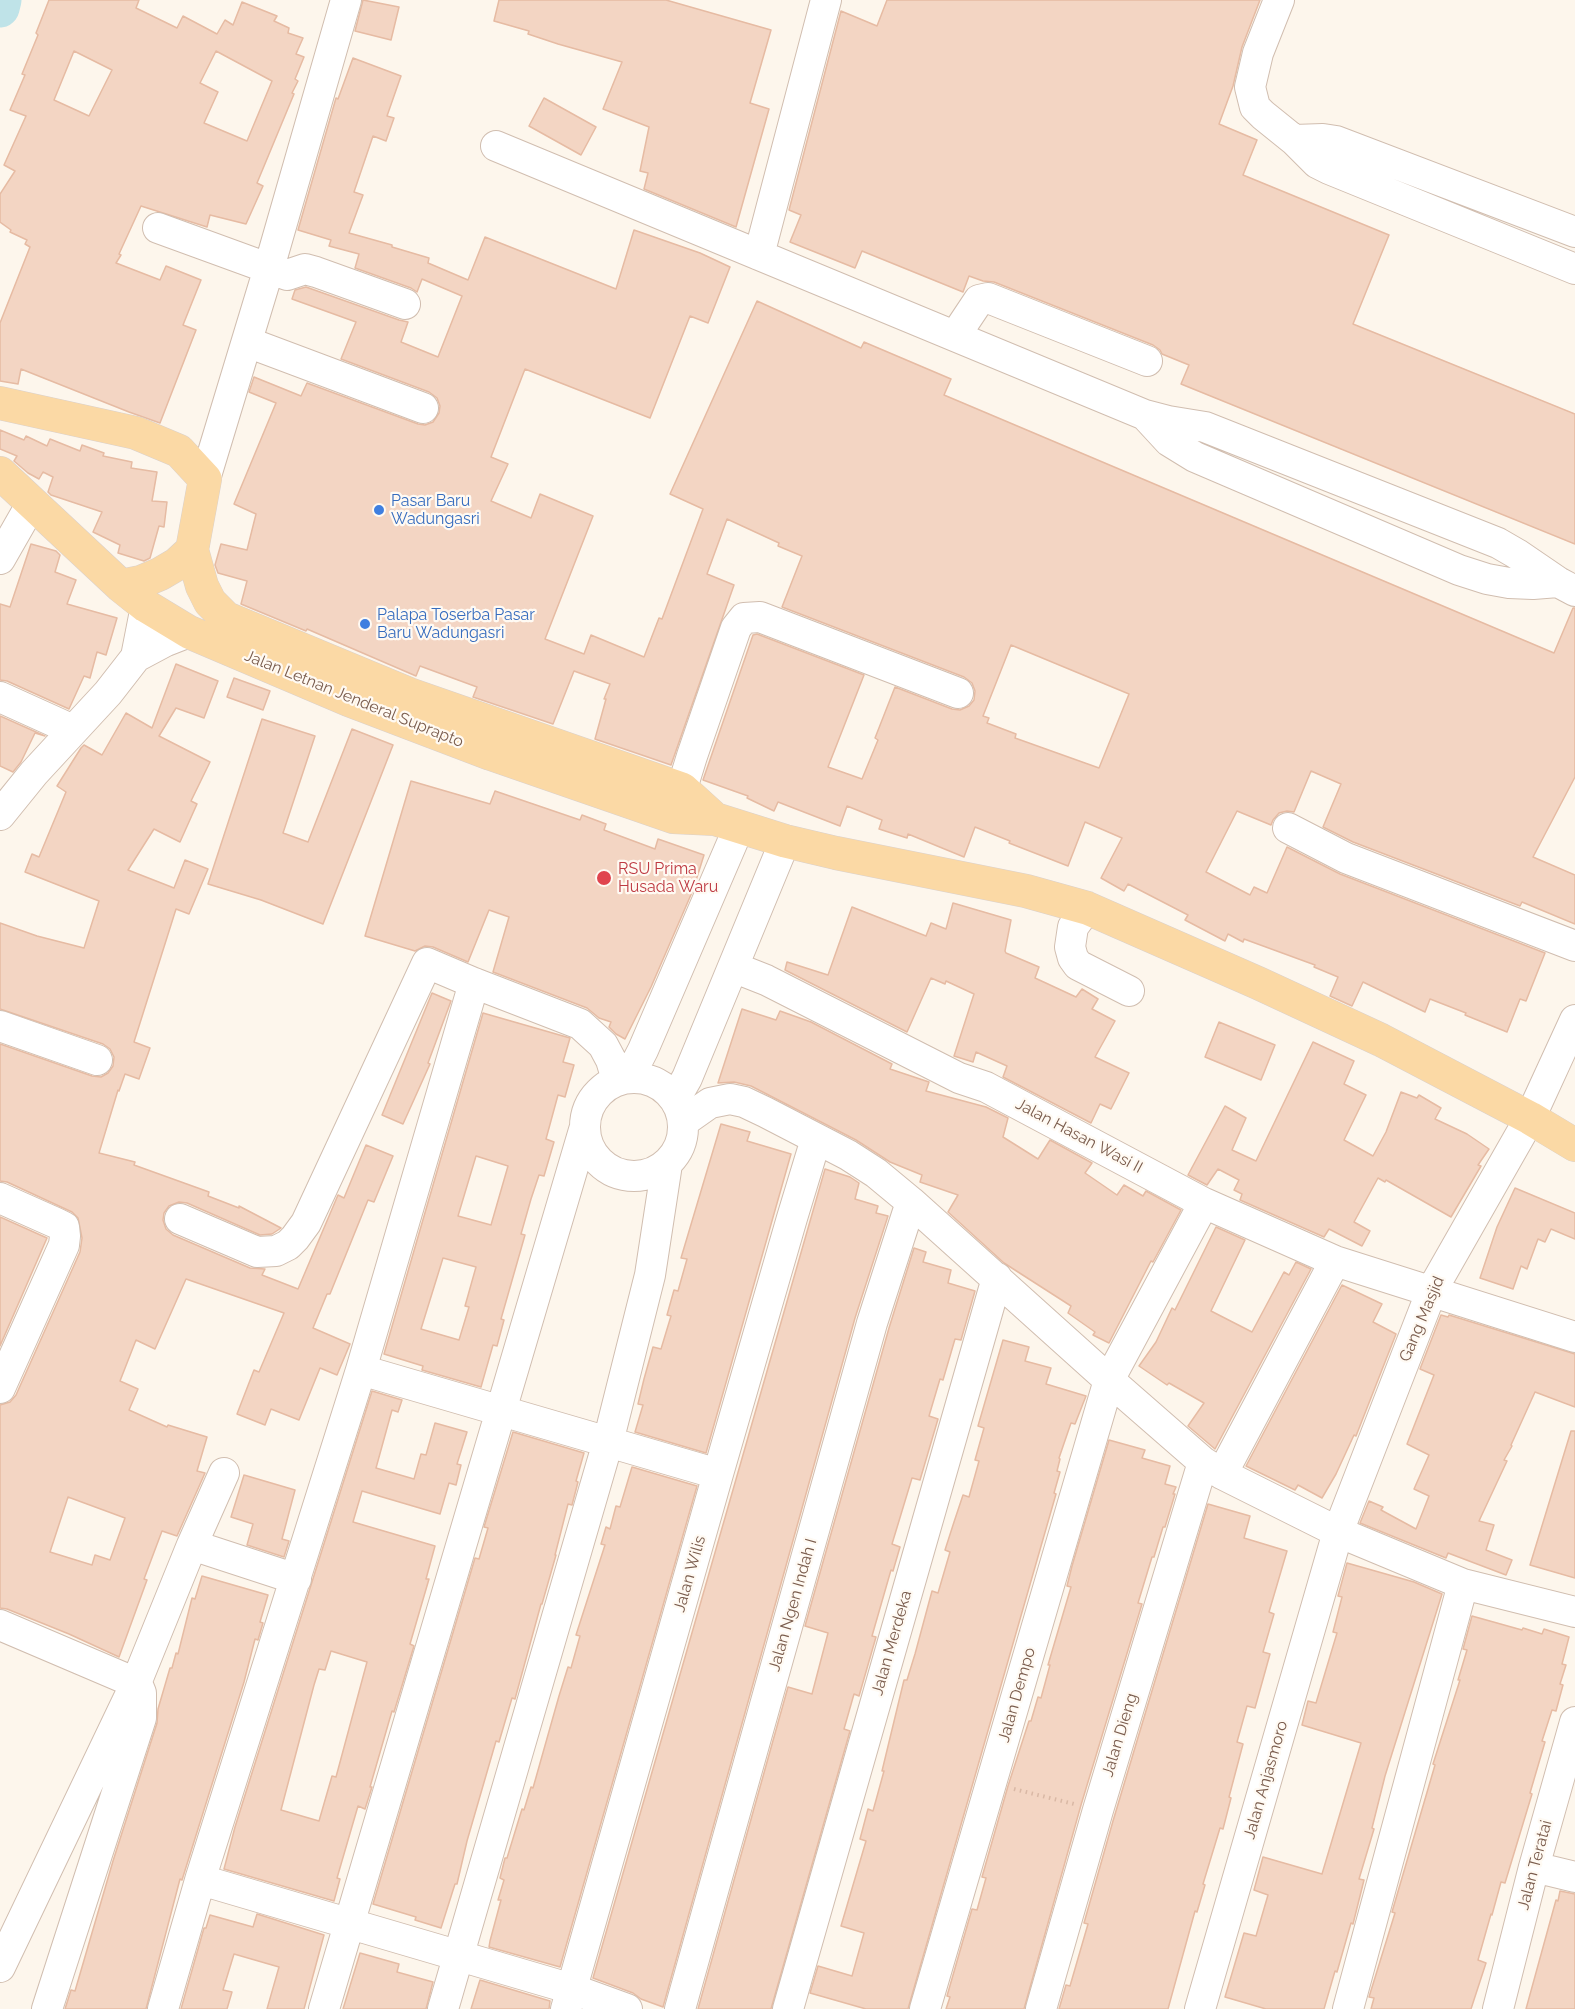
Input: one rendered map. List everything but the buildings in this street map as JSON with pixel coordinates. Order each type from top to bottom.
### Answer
[{"type":"main road","points":[[0,403],[136,433],[179,451],[205,479],[192,550],[202,586],[210,602],[226,618],[677,803]]},
{"type":"main road","name":"Jalan Letnan Jenderal Suprapto","points":[[0,473],[134,596],[189,632],[349,700],[491,754],[677,803],[727,823],[785,841],[1026,891],[1087,908],[1381,1040],[1530,1118]]},
{"type":"main road","points":[[134,596],[141,582],[177,564],[192,550]]},
{"type":"main road","points":[[1530,1118],[1575,1145]]},
{"type":"street","points":[[205,479],[269,268],[346,0]]},
{"type":"street","points":[[759,255],[826,0]]},
{"type":"street","points":[[1279,0],[1258,53],[1250,87],[1254,107],[1294,140],[1317,163],[1329,170],[1575,269]]},
{"type":"street","points":[[1294,140],[1336,141],[1575,232]]},
{"type":"street","points":[[496,146],[1145,415],[1206,427],[1498,543],[1566,586]]},
{"type":"street","points":[[158,228],[287,275],[305,269],[405,304]]},
{"type":"street","points":[[955,336],[979,300],[988,298],[1147,361]]},
{"type":"street","points":[[247,342],[423,408]]},
{"type":"street","points":[[179,451],[218,432]]},
{"type":"street","points":[[0,560],[32,503]]},
{"type":"street","points":[[134,596],[136,657]]},
{"type":"street","points":[[677,803],[736,628],[744,618],[760,617],[958,693]]},
{"type":"street","points":[[0,814],[33,773],[108,693],[136,657],[189,632]]},
{"type":"street","points":[[0,698],[73,730]]},
{"type":"street","points":[[623,1079],[727,823]]},
{"type":"street","points":[[1288,828],[1346,858],[1575,946]]},
{"type":"street","points":[[584,1130],[587,1146],[596,1159],[608,1170],[622,1176],[638,1177],[654,1173],[667,1164],[677,1152],[682,1137],[679,1111],[687,1078],[785,841]]},
{"type":"street","points":[[1087,908],[1073,927],[1070,947],[1073,958],[1078,965],[1129,991]]},
{"type":"street","points":[[180,1219],[257,1252],[270,1252],[288,1245],[306,1222],[427,963],[580,1024],[603,1045],[623,1079]]},
{"type":"street","name":"Jalan Hasan Wasi II","points":[[733,967],[766,980],[959,1078],[986,1087],[1204,1203],[1335,1261],[1575,1337]]},
{"type":"street","points":[[163,2009],[201,1880],[361,1370],[474,983]]},
{"type":"street","name":"Gang Masjid","points":[[1335,1541],[1432,1290],[1530,1118],[1575,1020]]},
{"type":"street","points":[[0,1026],[97,1060]]},
{"type":"street","points":[[324,2009],[584,1130],[586,1114],[592,1100],[603,1088],[623,1079],[647,1079],[662,1086],[679,1111]]},
{"type":"street","points":[[679,1111],[730,1099],[744,1102],[848,1155],[876,1173],[997,1278],[1109,1380],[1212,1468],[1335,1541],[1463,1584],[1575,1612]]},
{"type":"street","name":"Jalan Wilis","points":[[569,1999],[718,1473],[816,1139]]},
{"type":"street","points":[[443,2009],[608,1442],[651,1275],[667,1164]]},
{"type":"street","points":[[0,1198],[64,1227],[65,1236],[64,1245],[0,1388]]},
{"type":"street","name":"Jalan Ngen Indah I","points":[[680,2009],[872,1323],[911,1202]]},
{"type":"street","name":"Jalan Dempo","points":[[926,2009],[1109,1380],[1204,1203]]},
{"type":"street","name":"Jalan Dieng","points":[[1041,2009],[1098,1810],[1212,1468],[1335,1261]]},
{"type":"street","name":"Jalan Merdeka","points":[[788,2009],[997,1278]]},
{"type":"street","points":[[361,1370],[718,1473]]},
{"type":"street","points":[[0,1967],[136,1683],[224,1473]]},
{"type":"street","name":"Jalan Anjasmoro","points":[[1200,2009],[1335,1541]]},
{"type":"street","points":[[192,1545],[296,1579]]},
{"type":"street","points":[[1348,2009],[1463,1584]]},
{"type":"street","points":[[0,1625],[136,1683],[141,1693],[141,1718],[47,2009]]},
{"type":"street","name":"Jalan Teratai","points":[[1498,2009],[1534,1867],[1575,1722]]},
{"type":"street","points":[[1534,1867],[1575,1877]]},
{"type":"street","points":[[201,1880],[458,1955],[569,1999],[627,2009]]},
{"type":"path","points":[[991,1783],[1098,1810]]},
{"type":"waterway","points":[[0,8],[2,0]]},
{"type":"place","name":"Pasar Baru Wadungasri","points":[[379,510]]},
{"type":"place","name":"Palapa Toserba Pasar Baru Wadungasri","points":[[365,624]]},
{"type":"place","name":"RSU Prima Husada Waru","points":[[604,878]]}]
